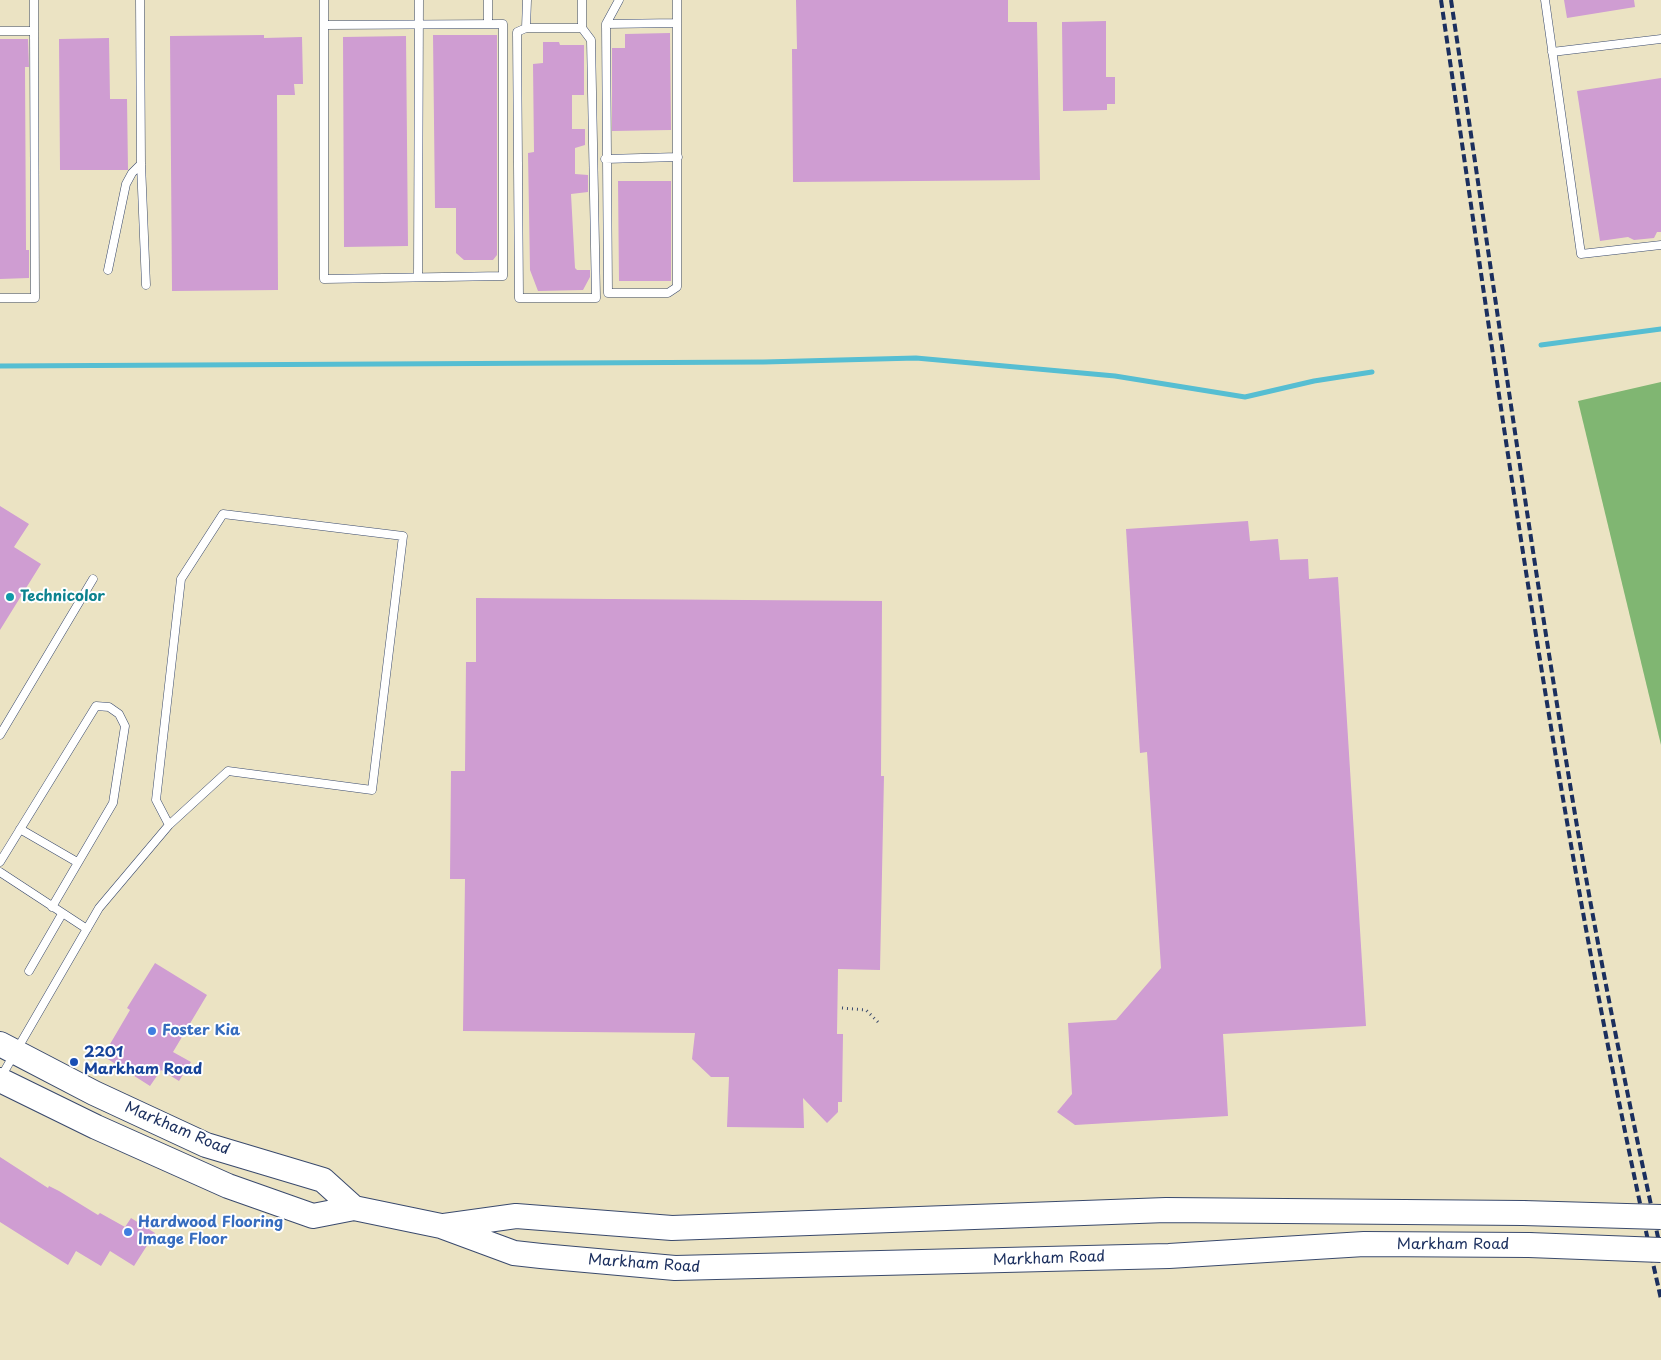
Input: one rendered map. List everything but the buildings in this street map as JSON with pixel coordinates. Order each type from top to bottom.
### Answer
[{"type":"main road","name":"Markham Road","points":[[7,1048],[94,1093],[206,1145],[323,1180],[354,1208]]},
{"type":"main road","name":"Markham Road","points":[[0,1080],[96,1127],[228,1186],[313,1216],[354,1208],[441,1226],[514,1253],[675,1268],[1169,1256],[1364,1244],[1529,1245],[1661,1250]]},
{"type":"main road","name":"Markham Road","points":[[441,1226],[516,1216],[672,1228],[1166,1210],[1524,1213],[1661,1217]]},
{"type":"lane","points":[[0,298],[35,298],[34,0]]},
{"type":"lane","points":[[140,0],[141,164],[146,285]]},
{"type":"lane","points":[[324,0],[324,25],[324,279],[503,276],[503,24],[324,25]]},
{"type":"lane","points":[[418,277],[419,0]]},
{"type":"lane","points":[[488,0],[488,24]]},
{"type":"lane","points":[[526,28],[527,0]]},
{"type":"lane","points":[[582,0],[582,28],[591,40],[596,298],[519,298],[517,32],[526,28],[582,28]]},
{"type":"lane","points":[[619,0],[606,24],[605,159],[608,293],[668,293],[677,287],[678,0]]},
{"type":"lane","points":[[1545,0],[1581,254],[1661,246]]},
{"type":"lane","points":[[606,24],[677,22]]},
{"type":"lane","points":[[0,31],[34,31]]},
{"type":"lane","points":[[1552,52],[1661,39]]},
{"type":"lane","points":[[605,159],[678,157]]},
{"type":"lane","points":[[108,270],[126,184],[132,173],[141,164]]},
{"type":"lane","points":[[0,1080],[7,1048],[87,929],[99,908],[169,825],[228,771],[372,790],[403,536],[224,514],[181,579],[156,800],[169,825]]},
{"type":"lane","points":[[0,735],[93,579]]},
{"type":"lane","points":[[0,862],[96,706],[110,707],[119,714],[125,726],[113,803],[52,907]]},
{"type":"lane","points":[[20,829],[77,862]]},
{"type":"lane","points":[[0,872],[87,929]]},
{"type":"lane","points":[[29,971],[62,914]]},
{"type":"path","points":[[842,1008],[866,1010],[879,1022]]},
{"type":"green space","points":[[1661,382],[1661,745],[1578,401]]},
{"type":"waterway","points":[[1541,345],[1661,329]]},
{"type":"waterway","points":[[0,366],[764,362],[916,358],[1115,376],[1245,397],[1314,381],[1372,372]]},
{"type":"railway","points":[[1441,0],[1513,489],[1566,814],[1626,1138],[1661,1299]]},
{"type":"railway","points":[[1451,0],[1529,525],[1579,838],[1618,1045],[1661,1251]]},
{"type":"place","name":"Technicolor","points":[[10,597]]},
{"type":"place","name":"Foster Kia","points":[[152,1031]]},
{"type":"place","name":"2201 Markham Road","points":[[74,1062]]},
{"type":"place","name":"Hardwood Flooring Image Floor","points":[[128,1232]]}]
